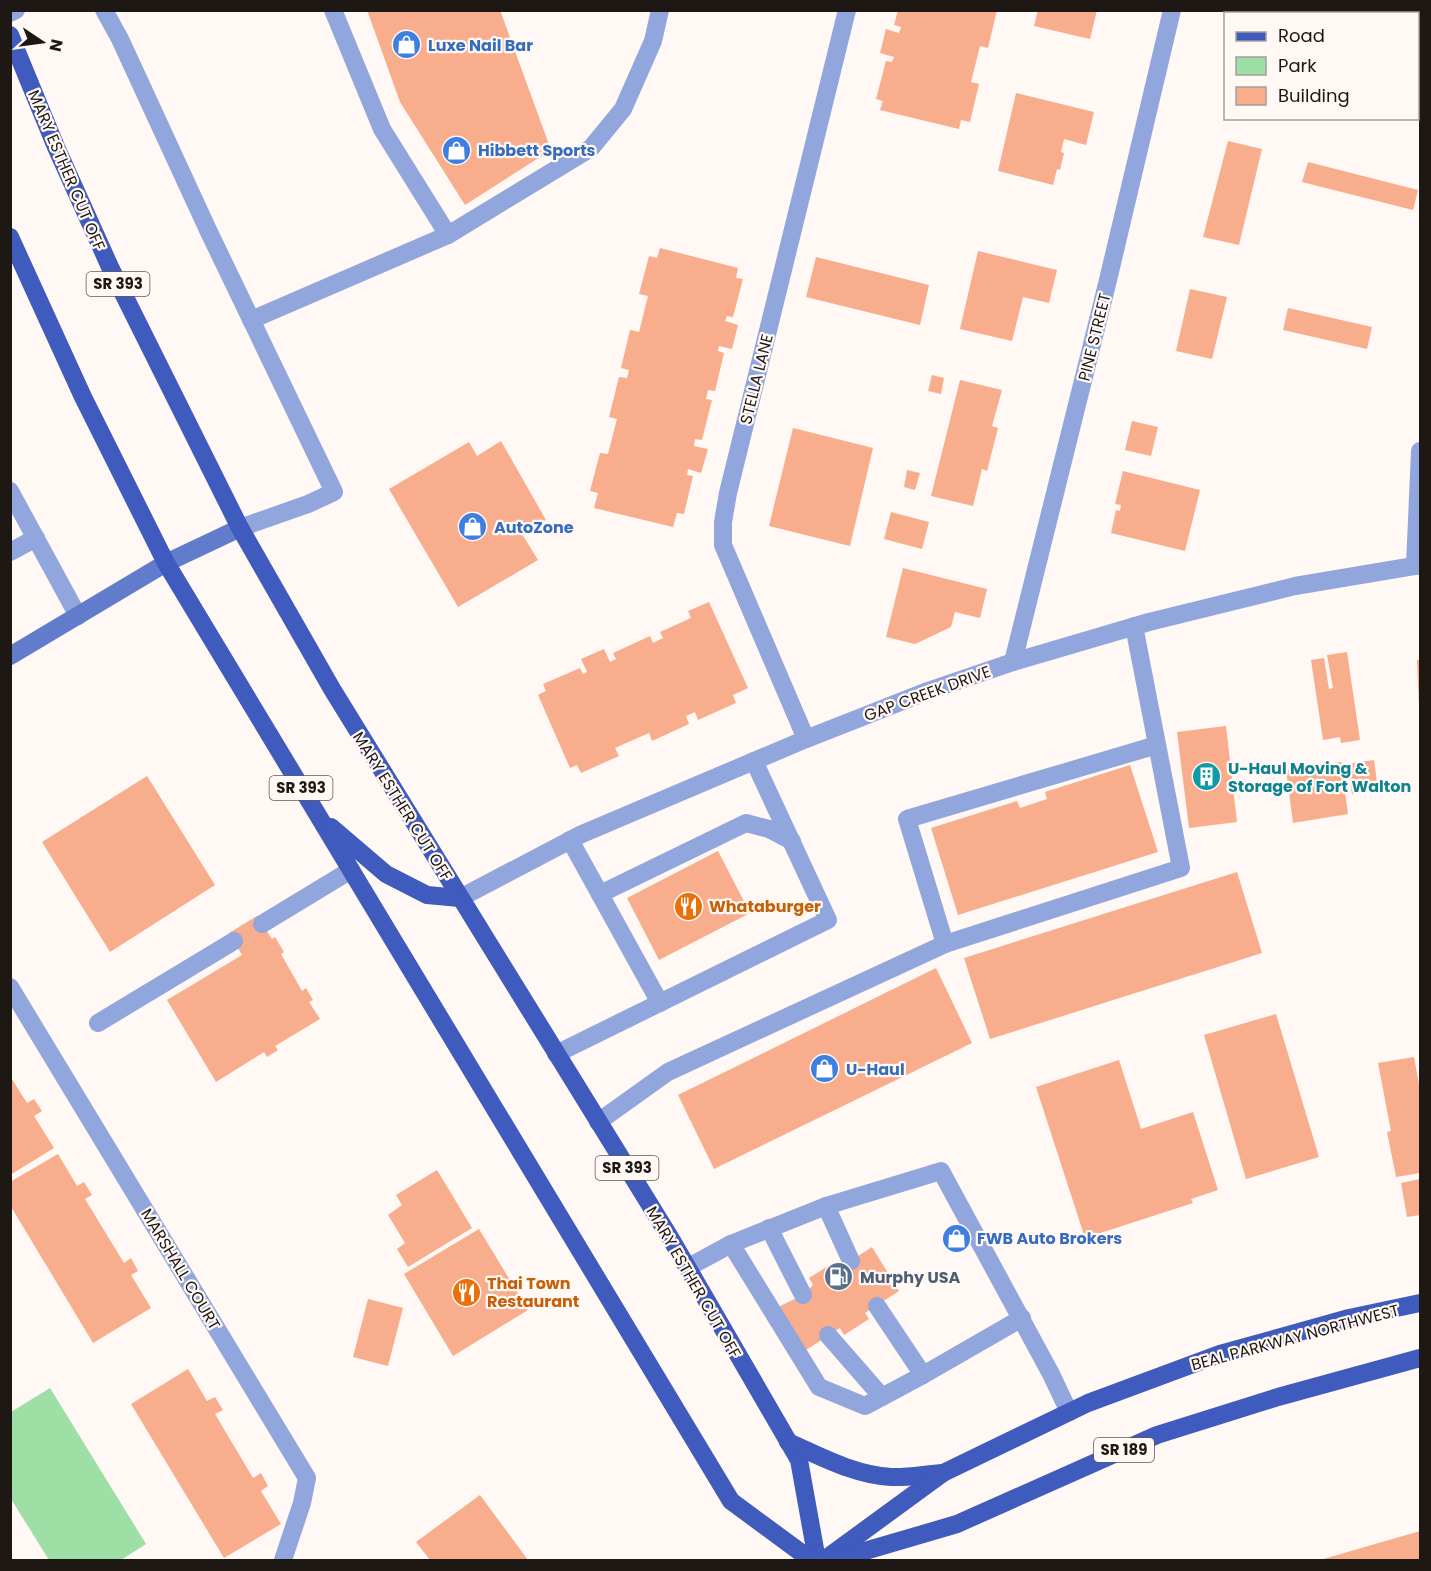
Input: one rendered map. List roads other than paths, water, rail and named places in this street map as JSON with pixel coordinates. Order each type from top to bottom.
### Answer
[{"type":"main road","name":"MARY ESTHER CUT OFF","points":[[10,34],[56,147],[110,267],[240,528],[332,689],[687,1268],[798,1460],[817,1560]]},
{"type":"main road","name":"SR 393","points":[[10,237],[83,397],[166,563],[731,1501],[812,1560]]},
{"type":"main road","points":[[318,816],[386,874],[427,895],[460,898]]},
{"type":"main road","name":"BEAL PARKWAY NORTHWEST","points":[[824,1560],[943,1473],[1088,1402],[1220,1354],[1349,1318],[1420,1303]]},
{"type":"main road","name":"SR 189","points":[[834,1560],[957,1524],[1158,1435],[1278,1397],[1420,1358]]},
{"type":"main road","points":[[788,1442],[860,1472],[891,1477],[943,1473]]},
{"type":"street","points":[[10,13],[16,10]]},
{"type":"street","points":[[10,656],[166,563],[240,528],[308,504],[334,492],[203,221],[120,39],[104,10]]},
{"type":"street","points":[[333,10],[382,129],[448,235]]},
{"type":"street","points":[[251,320],[448,235],[591,147],[623,109],[653,41],[660,10]]},
{"type":"street","name":"STELLA LANE","points":[[806,739],[723,544],[723,522],[728,493],[847,10]]},
{"type":"street","name":"PINE STREET","points":[[1012,662],[1106,292],[1172,10]]},
{"type":"street","points":[[1418,566],[1420,451]]},
{"type":"street","points":[[10,491],[78,616]]},
{"type":"street","points":[[10,552],[36,538]]},
{"type":"street","name":"GAP CREEK DRIVE","points":[[460,898],[582,834],[806,739],[928,691],[1012,662],[1134,626],[1295,586],[1418,566]]},
{"type":"street","points":[[598,1122],[668,1072],[945,944],[1181,868],[1134,626]]},
{"type":"street","points":[[945,944],[908,819],[1157,745]]},
{"type":"street","points":[[556,1054],[828,920],[754,761]]},
{"type":"street","points":[[600,894],[746,823],[792,841]]},
{"type":"street","points":[[570,840],[660,1003]]},
{"type":"street","points":[[262,924],[351,870]]},
{"type":"street","points":[[98,1023],[234,941]]},
{"type":"street","name":"MARSHALL COURT","points":[[10,987],[307,1478],[302,1503],[283,1560]]},
{"type":"street","points":[[687,1268],[730,1244],[826,1206],[941,1171],[1022,1318],[1069,1412]]},
{"type":"street","points":[[826,1206],[851,1261]]},
{"type":"street","points":[[770,1228],[803,1295]]},
{"type":"street","points":[[730,1244],[819,1388],[865,1406],[1022,1318]]},
{"type":"street","points":[[877,1306],[923,1375]]},
{"type":"street","points":[[828,1335],[882,1397]]},
{"type":"place","name":"Luxe Nail Bar","points":[[407,45]]},
{"type":"place","name":"Hibbett Sports","points":[[457,150]]},
{"type":"place","name":"AutoZone","points":[[473,527]]},
{"type":"place","name":"U-Haul Moving & Storage of Fort Walton","points":[[1207,777]]},
{"type":"place","name":"Whataburger","points":[[688,906]]},
{"type":"place","name":"U-Haul","points":[[825,1069]]},
{"type":"place","name":"FWB Auto Brokers","points":[[956,1238]]},
{"type":"place","name":"Murphy USA","points":[[839,1277]]},
{"type":"place","name":"Thai Town Restaurant","points":[[466,1292]]}]
